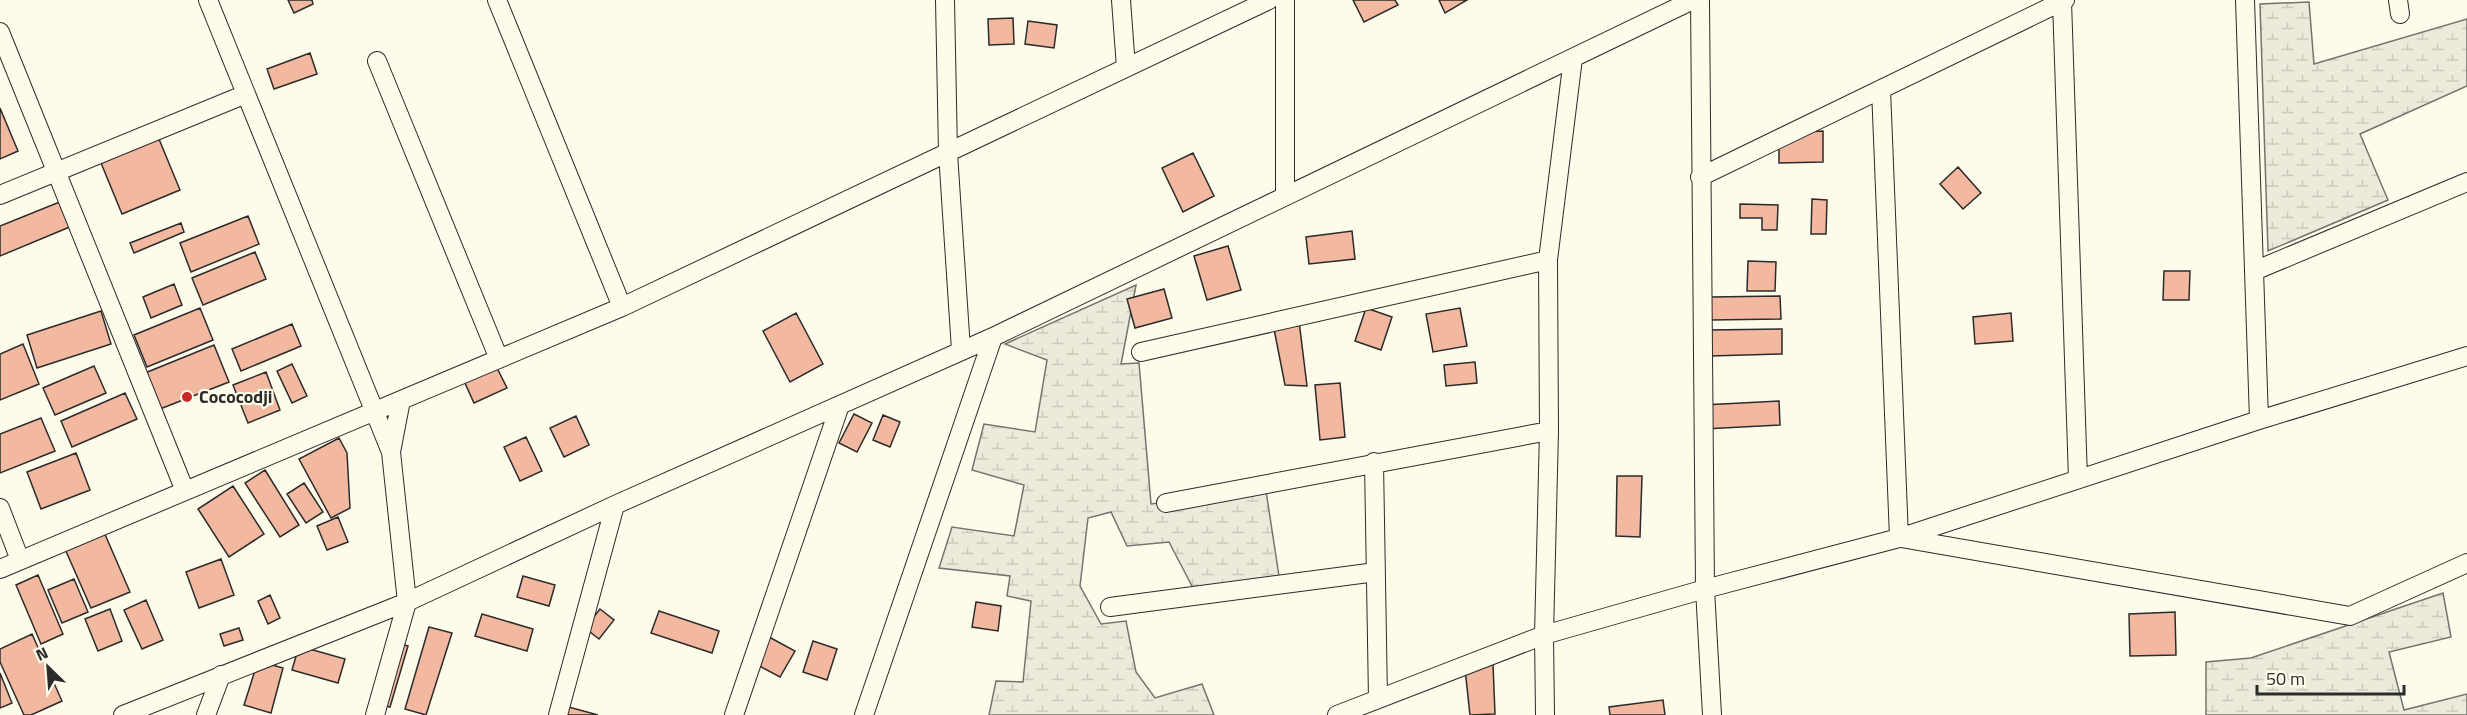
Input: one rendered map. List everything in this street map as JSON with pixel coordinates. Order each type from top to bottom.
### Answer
[{"type":"street","points":[[208,0],[391,452],[407,602],[375,715]]},
{"type":"street","points":[[496,0],[622,308]]},
{"type":"street","points":[[945,0],[948,153],[961,350]]},
{"type":"street","points":[[1121,0],[1126,68]]},
{"type":"street","points":[[0,569],[622,308],[1269,0]]},
{"type":"street","points":[[1285,0],[1285,196]]},
{"type":"street","points":[[123,715],[407,602],[615,505],[993,337],[1693,0]]},
{"type":"street","points":[[1700,0],[1705,589],[1712,715]]},
{"type":"street","points":[[2245,0],[2259,420]]},
{"type":"street","points":[[1700,177],[2063,1],[2078,479]]},
{"type":"street","points":[[0,32],[185,491]]},
{"type":"street","points":[[1545,715],[1544,635],[1549,431],[1548,260],[1573,58]]},
{"type":"street","points":[[377,61],[499,359]]},
{"type":"street","points":[[1881,89],[1899,538]]},
{"type":"street","points":[[0,195],[246,94]]},
{"type":"street","points":[[2254,271],[2467,182]]},
{"type":"street","points":[[1141,352],[1548,260]]},
{"type":"street","points":[[864,715],[993,337]]},
{"type":"street","points":[[1337,715],[1544,635],[1705,589],[1899,538],[2259,420],[2467,356]]},
{"type":"street","points":[[391,452],[401,400]]},
{"type":"street","points":[[734,715],[840,405]]},
{"type":"street","points":[[1166,502],[1549,431]]},
{"type":"street","points":[[1374,462],[1378,699]]},
{"type":"street","points":[[558,715],[615,505]]},
{"type":"street","points":[[0,508],[20,560]]},
{"type":"street","points":[[1899,538],[2350,616],[2467,563]]},
{"type":"street","points":[[1110,607],[1376,572]]},
{"type":"street","points":[[206,715],[221,675]]},
{"type":"green space","points":[[2309,2],[2314,64],[2467,19],[2467,86],[2360,134],[2388,200],[2268,251],[2260,4]]},
{"type":"green space","points":[[1136,285],[1121,364],[1139,363],[1151,504],[1266,491],[1279,576],[1193,588],[1169,542],[1127,546],[1111,512],[1088,518],[1080,586],[1101,624],[1126,621],[1136,672],[1155,698],[1202,684],[1214,715],[989,715],[996,681],[1023,682],[1031,601],[1007,596],[1010,576],[939,568],[952,527],[1014,536],[1024,485],[972,470],[984,424],[1035,432],[1047,360],[1005,344]]},
{"type":"green space","points":[[2443,593],[2451,637],[2389,652],[2404,710],[2467,694],[2467,715],[2206,715],[2206,662],[2251,658]]},
{"type":"building","points":[[288,0],[312,0],[313,4],[294,13]]},
{"type":"building","points":[[1353,0],[1395,0],[1398,5],[1364,22]]},
{"type":"building","points":[[1439,0],[1467,0],[1445,13]]},
{"type":"building","points":[[1013,18],[1014,44],[989,45],[988,19]]},
{"type":"building","points":[[1028,21],[1057,25],[1054,48],[1025,44]]},
{"type":"building","points":[[310,53],[317,74],[274,89],[267,69]]},
{"type":"building","points":[[0,108],[18,151],[0,159]]},
{"type":"building","points":[[1823,131],[1823,162],[1779,163],[1779,139],[1786,133]]},
{"type":"building","points":[[159,139],[180,190],[122,214],[101,163]]},
{"type":"building","points":[[1193,153],[1214,196],[1183,212],[1162,168]]},
{"type":"building","points":[[1958,167],[1981,193],[1963,209],[1940,184]]},
{"type":"building","points":[[1812,199],[1827,200],[1826,234],[1811,234]]},
{"type":"building","points":[[62,201],[72,226],[0,256],[0,226]]},
{"type":"building","points":[[1740,204],[1778,205],[1777,230],[1762,230],[1762,218],[1740,218]]},
{"type":"building","points":[[248,216],[259,244],[191,272],[180,243]]},
{"type":"building","points":[[181,223],[184,232],[134,253],[130,243]]},
{"type":"building","points":[[1352,231],[1355,259],[1309,264],[1306,237]]},
{"type":"building","points":[[1228,246],[1241,290],[1207,300],[1194,256]]},
{"type":"building","points":[[255,252],[266,279],[203,305],[192,278]]},
{"type":"building","points":[[1748,261],[1776,262],[1775,291],[1747,291]]},
{"type":"building","points":[[2164,271],[2190,271],[2189,300],[2163,300]]},
{"type":"building","points":[[174,284],[182,305],[151,318],[143,297]]},
{"type":"building","points":[[1164,289],[1172,318],[1135,328],[1127,299]]},
{"type":"building","points":[[1780,296],[1781,319],[1711,320],[1711,297]]},
{"type":"building","points":[[200,308],[213,340],[147,367],[134,335]]},
{"type":"building","points":[[1366,308],[1392,317],[1381,350],[1355,341]]},
{"type":"building","points":[[1460,308],[1467,346],[1433,352],[1426,314]]},
{"type":"building","points":[[101,311],[111,344],[37,368],[27,335]]},
{"type":"building","points":[[796,313],[823,364],[790,382],[763,331]]},
{"type":"building","points":[[2011,313],[2013,341],[1975,344],[1973,317]]},
{"type":"building","points":[[1299,321],[1307,386],[1285,385],[1274,329]]},
{"type":"building","points":[[292,324],[301,346],[241,371],[232,349]]},
{"type":"building","points":[[1782,329],[1782,354],[1710,356],[1710,330]]},
{"type":"building","points":[[23,344],[39,384],[0,400],[0,354]]},
{"type":"building","points":[[214,345],[229,382],[160,409],[145,373]]},
{"type":"building","points":[[1475,362],[1477,383],[1446,386],[1444,365]]},
{"type":"building","points":[[292,364],[307,396],[292,403],[277,371]]},
{"type":"building","points":[[94,366],[106,393],[55,415],[43,388]]},
{"type":"building","points":[[496,366],[507,388],[474,403],[464,381]]},
{"type":"building","points":[[266,372],[280,410],[248,423],[233,385]]},
{"type":"building","points":[[1340,383],[1345,437],[1320,440],[1315,385]]},
{"type":"building","points":[[125,393],[137,419],[72,447],[61,421]]},
{"type":"building","points":[[1779,401],[1780,425],[1704,429],[1703,405]]},
{"type":"building","points":[[854,414],[872,423],[857,452],[839,443]]},
{"type":"building","points":[[883,415],[900,422],[890,447],[873,440]]},
{"type":"building","points":[[576,416],[589,445],[564,457],[550,428]]},
{"type":"building","points":[[41,418],[55,451],[0,473],[0,434]]},
{"type":"building","points":[[526,437],[542,471],[520,481],[504,447]]},
{"type":"building","points":[[339,438],[347,453],[350,508],[331,518],[299,459]]},
{"type":"building","points":[[76,453],[90,490],[41,509],[27,472]]},
{"type":"building","points":[[265,470],[299,525],[280,537],[245,483]]},
{"type":"building","points":[[1617,476],[1642,476],[1640,537],[1616,536]]},
{"type":"building","points":[[304,483],[323,512],[306,523],[287,494]]},
{"type":"building","points":[[233,486],[264,534],[229,557],[198,509]]},
{"type":"building","points":[[338,517],[348,542],[327,550],[317,526]]},
{"type":"building","points":[[104,532],[130,592],[91,608],[65,549]]},
{"type":"building","points":[[221,559],[234,595],[199,608],[186,572]]},
{"type":"building","points":[[38,575],[63,634],[41,644],[16,585]]},
{"type":"building","points":[[523,576],[555,585],[549,606],[517,597]]},
{"type":"building","points":[[74,579],[88,612],[62,623],[48,590]]},
{"type":"building","points":[[270,595],[280,618],[268,624],[258,601]]},
{"type":"building","points":[[146,600],[163,640],[142,649],[124,610]]},
{"type":"building","points":[[976,602],[1001,606],[998,631],[972,627]]},
{"type":"building","points":[[110,609],[122,641],[98,651],[85,619]]},
{"type":"building","points":[[600,609],[614,620],[599,639],[585,628]]},
{"type":"building","points":[[659,611],[719,631],[712,653],[651,633]]},
{"type":"building","points":[[2175,612],[2176,655],[2130,656],[2129,614]]},
{"type":"building","points":[[482,614],[533,629],[527,651],[475,636]]},
{"type":"building","points":[[429,627],[452,633],[426,715],[405,709]]},
{"type":"building","points":[[239,628],[243,640],[224,646],[220,634]]},
{"type":"building","points":[[32,634],[62,701],[31,715],[24,715],[0,662],[0,649]]},
{"type":"building","points":[[769,637],[795,651],[780,677],[754,663]]},
{"type":"building","points":[[813,641],[837,649],[827,680],[803,672]]},
{"type":"building","points":[[395,642],[408,646],[390,707],[377,704]]},
{"type":"building","points":[[299,646],[345,659],[338,683],[292,670]]},
{"type":"building","points":[[258,661],[283,668],[271,713],[244,705]]},
{"type":"building","points":[[1493,664],[1495,714],[1470,715],[1465,669]]},
{"type":"building","points":[[0,673],[12,703],[0,708]]},
{"type":"building","points":[[1663,700],[1665,715],[1610,715],[1609,707]]},
{"type":"building","points":[[565,706],[598,715],[563,715]]},
{"type":"place","name":"Cococodji","points":[[187,397]]}]
